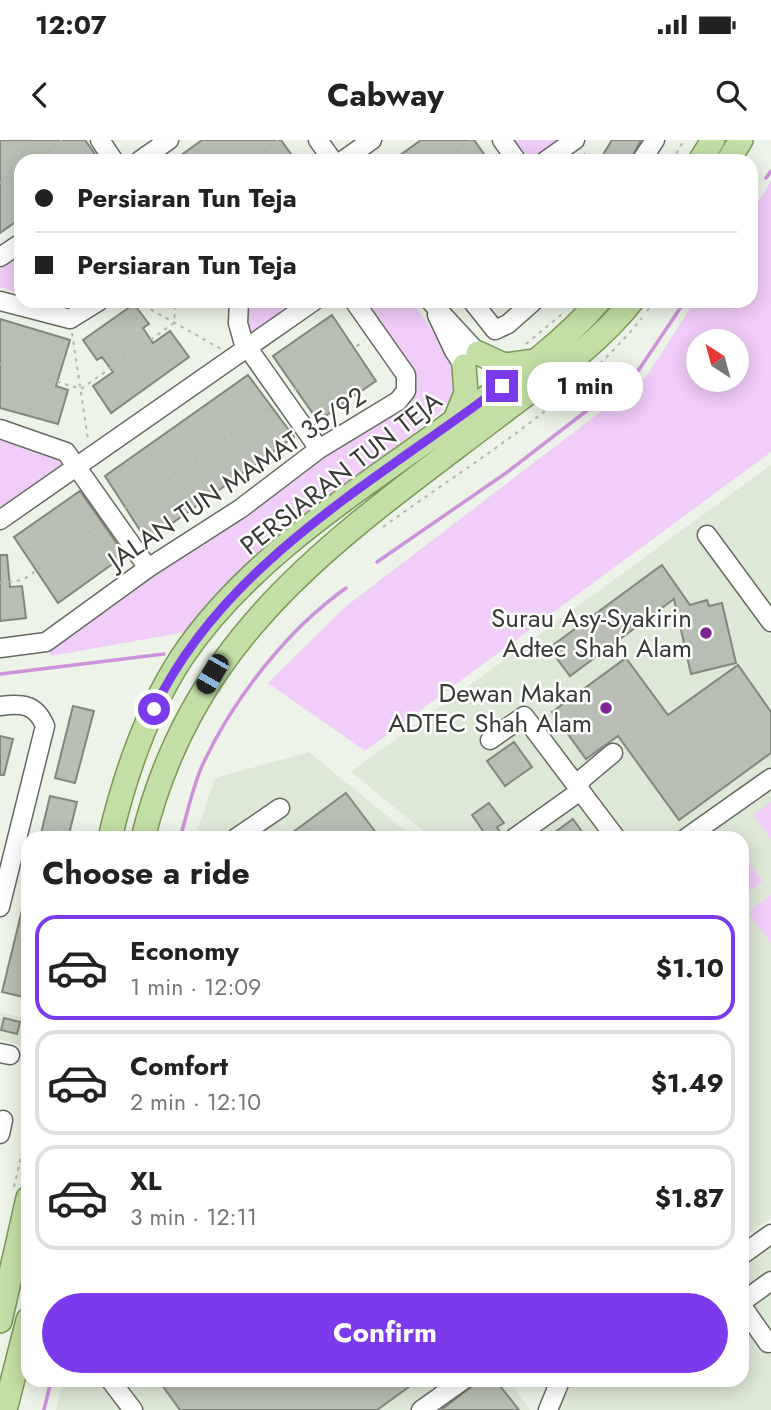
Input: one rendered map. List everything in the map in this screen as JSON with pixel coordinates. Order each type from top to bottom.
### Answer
[{"type":"main road","name":"PERSIARAN TUN TEJA","points":[[144,831],[162,774],[185,720],[212,674],[281,590],[499,397],[531,353],[590,308]]},
{"type":"main road","name":"PERSIARAN TUN TEJA","points":[[112,831],[135,749],[184,655],[247,581],[288,543],[455,420],[574,359],[626,308]]},
{"type":"main road","points":[[471,359],[504,365],[531,353]]},
{"type":"main road","points":[[471,359],[499,397]]},
{"type":"main road","points":[[455,420],[466,393],[471,359]]},
{"type":"main road","points":[[0,1321],[21,1229]]},
{"type":"main road","points":[[5,1410],[21,1347]]},
{"type":"street","points":[[149,154],[169,140]]},
{"type":"street","points":[[352,154],[372,140]]},
{"type":"street","points":[[557,154],[577,143]]},
{"type":"street","points":[[27,308],[70,319],[88,308]]},
{"type":"street","points":[[239,308],[241,352],[283,398],[319,449]]},
{"type":"street","points":[[0,520],[304,308]]},
{"type":"street","name":"JALAN TUN MAMAT 35/92","points":[[0,648],[46,642],[148,568],[240,509],[319,449],[398,401],[405,391],[406,375],[359,308]]},
{"type":"street","points":[[435,308],[471,359]]},
{"type":"street","points":[[477,308],[495,330],[502,329],[526,308]]},
{"type":"street","points":[[0,429],[66,452],[84,462],[112,517],[148,568]]},
{"type":"street","points":[[707,535],[771,622]]},
{"type":"street","points":[[0,706],[21,704],[33,708],[45,726],[0,907]]},
{"type":"street","points":[[490,740],[524,716],[611,831]]},
{"type":"street","points":[[524,831],[576,794],[582,779],[613,753]]},
{"type":"street","points":[[697,831],[771,778]]},
{"type":"street","points":[[246,831],[281,808]]},
{"type":"street","points":[[749,1250],[771,1234]]},
{"type":"street","points":[[749,1298],[771,1281]]},
{"type":"street","points":[[749,1314],[768,1343]]},
{"type":"street","points":[[116,1387],[133,1410]]},
{"type":"street","points":[[421,1410],[454,1387]]},
{"type":"street","points":[[548,1410],[558,1387]]},
{"type":"path","points":[[42,154],[62,140]]},
{"type":"path","points":[[258,154],[278,140]]},
{"type":"path","points":[[452,154],[471,140]]},
{"type":"path","points":[[148,308],[174,323],[241,352]]},
{"type":"path","points":[[81,389],[174,323],[175,308]]},
{"type":"path","points":[[384,526],[569,391],[618,347],[649,308]]},
{"type":"path","points":[[531,353],[566,310]]},
{"type":"path","points":[[70,319],[81,389],[84,462]]},
{"type":"path","points":[[0,583],[23,580],[377,332]]},
{"type":"path","points":[[0,364],[81,389]]},
{"type":"shaded area","points":[[511,140],[562,140],[540,154],[520,154]]},
{"type":"shaded area","points":[[771,181],[771,452],[365,751],[268,683],[345,607],[646,377],[690,308],[758,308],[758,202]]},
{"type":"shaded area","points":[[14,260],[14,292],[0,287],[0,269]]},
{"type":"shaded area","points":[[245,308],[294,308],[253,336],[246,321]]},
{"type":"shaded area","points":[[368,308],[417,308],[458,367],[460,398],[448,403],[440,412],[252,557],[185,632],[51,656],[48,647],[323,454],[402,405],[414,375],[406,358]]},
{"type":"shaded area","points":[[0,438],[61,455],[64,463],[0,512]]},
{"type":"shaded area","points":[[771,465],[771,1218],[749,1233],[749,831],[423,831],[351,772]]},
{"type":"shaded area","points":[[309,752],[405,831],[197,831],[215,778]]},
{"type":"shaded area","points":[[771,802],[771,839],[753,815]]},
{"type":"shaded area","points":[[749,863],[763,882],[749,892]]},
{"type":"shaded area","points":[[771,895],[771,943],[749,915],[749,911]]},
{"type":"shaded area","points":[[0,1012],[21,1017],[20,1045],[0,1040]]},
{"type":"shaded area","points":[[771,1240],[771,1410],[554,1410],[563,1387],[749,1387],[749,1255]]},
{"type":"shaded area","points":[[62,1387],[513,1387],[530,1410],[56,1410]]},
{"type":"building","points":[[0,140],[85,140],[95,154],[14,154],[14,223],[0,233]]},
{"type":"building","points":[[202,140],[281,140],[291,154],[183,154]]},
{"type":"building","points":[[421,140],[474,140],[484,154],[402,154]]},
{"type":"building","points":[[612,140],[641,140],[634,154],[603,154]]},
{"type":"building","points":[[128,308],[137,308],[149,324],[143,328],[153,343],[170,331],[189,357],[111,413],[93,386],[113,372],[102,357],[97,360],[83,340]]},
{"type":"building","points":[[332,315],[376,381],[318,421],[273,356]]},
{"type":"building","points":[[0,319],[70,340],[56,386],[68,390],[58,424],[0,408]]},
{"type":"building","points":[[248,375],[294,437],[147,541],[105,476]]},
{"type":"building","points":[[80,491],[125,555],[58,603],[14,537]]},
{"type":"building","points":[[0,555],[7,555],[10,587],[22,586],[26,618],[0,621]]},
{"type":"building","points":[[662,565],[690,605],[707,600],[709,606],[722,603],[736,663],[691,674],[674,599],[570,676],[549,648]]},
{"type":"building","points":[[626,658],[668,715],[738,665],[771,712],[771,753],[679,820],[618,736],[586,759],[552,712]]},
{"type":"building","points":[[73,706],[94,711],[75,783],[55,778]]},
{"type":"building","points":[[0,736],[13,739],[4,775],[0,775]]},
{"type":"building","points":[[514,742],[532,767],[505,786],[487,761]]},
{"type":"building","points":[[346,793],[375,831],[294,831]]},
{"type":"building","points":[[50,796],[77,802],[70,831],[42,831]]},
{"type":"building","points":[[489,803],[504,823],[497,827],[499,831],[483,831],[472,815]]},
{"type":"building","points":[[573,819],[582,831],[557,831]]},
{"type":"building","points":[[21,914],[21,996],[2,992]]},
{"type":"building","points":[[4,1018],[20,1022],[17,1034],[1,1030]]},
{"type":"building","points":[[163,1387],[409,1387],[377,1410],[180,1410]]},
{"type":"building","points":[[471,1387],[501,1387],[519,1410],[441,1410]]},
{"type":"waterway","points":[[766,178],[771,171]]},
{"type":"waterway","points":[[377,562],[506,473],[638,371],[680,308]]},
{"type":"waterway","points":[[182,831],[202,766],[229,716],[283,645],[303,624],[346,588]]},
{"type":"waterway","points":[[0,674],[164,654]]},
{"type":"waterway","points":[[44,1410],[50,1387]]},
{"type":"place","name":"Surau Asy-Syakirin Adtec Shah Alam","points":[[706,633]]},
{"type":"place","name":"Dewan Makan ADTEC Shah Alam","points":[[606,708]]},
{"type":"route","points":[[154,709],[184,655],[247,581],[288,543],[331,510],[502,386]]}]
